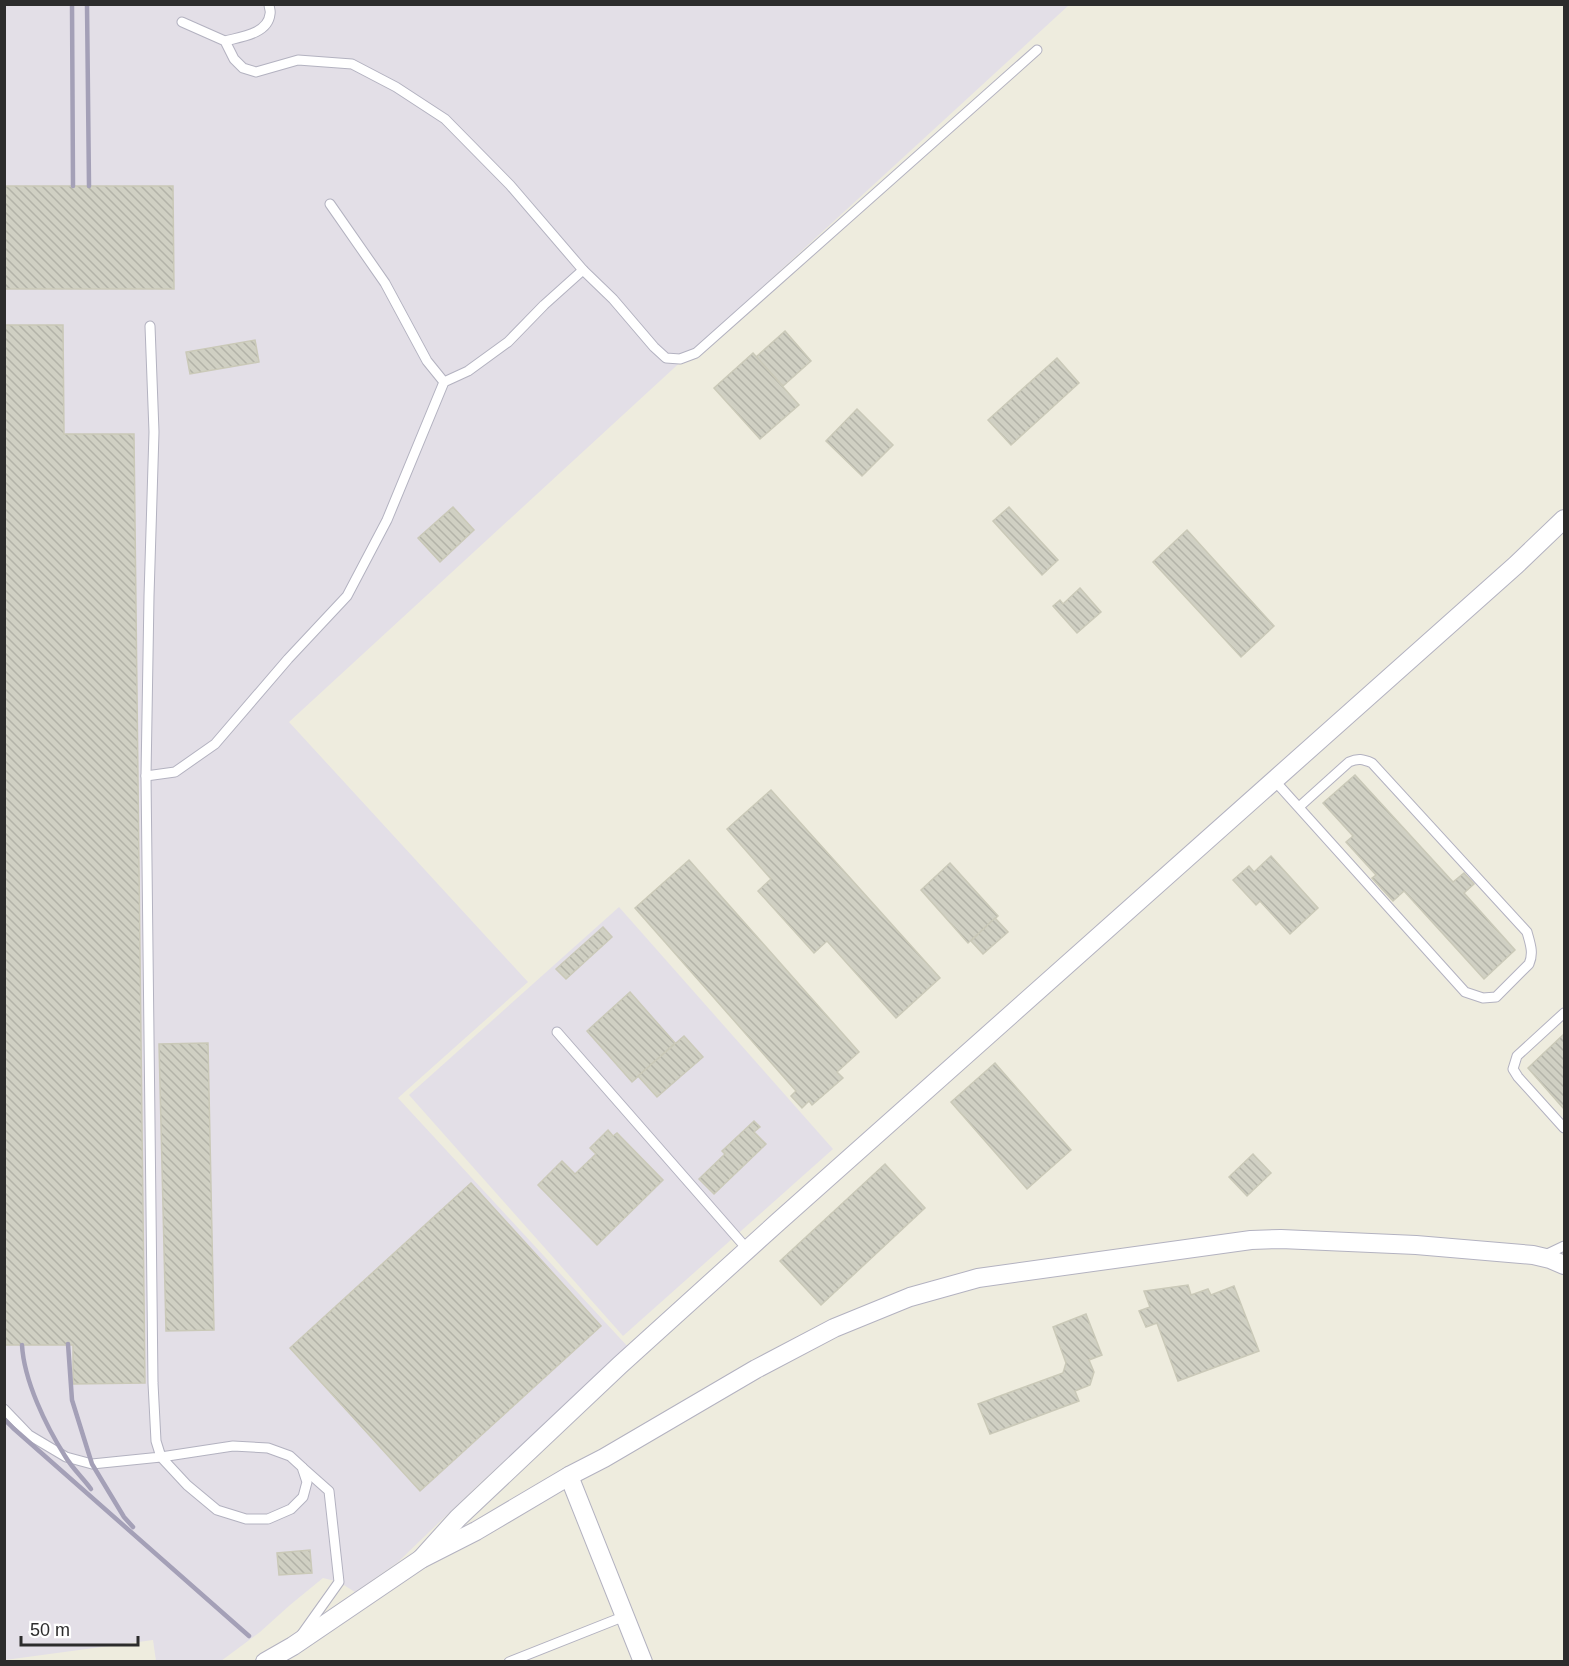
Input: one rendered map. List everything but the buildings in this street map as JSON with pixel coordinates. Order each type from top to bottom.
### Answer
[{"type":"street","points":[[421,1559],[498,1479],[620,1365],[1516,566],[1564,519]]},
{"type":"street","points":[[265,1662],[293,1646],[421,1559],[476,1531],[756,1369],[834,1328],[910,1297],[978,1278],[1251,1240],[1281,1239],[1416,1245],[1521,1254],[1541,1257],[1564,1265]]},
{"type":"street","points":[[569,1476],[643,1662]]},
{"type":"lane","points":[[225,41],[256,32],[266,24],[270,15],[269,4]]},
{"type":"lane","points":[[183,22],[225,41],[234,59],[243,68],[256,72],[298,60],[352,64],[396,87],[445,119],[510,185],[583,270],[613,299],[654,347],[666,358],[680,359],[696,353],[1037,50]]},
{"type":"lane","points":[[330,204],[385,283],[427,361],[444,382]]},
{"type":"lane","points":[[146,776],[175,772],[215,744],[288,658],[347,596],[387,520],[444,382],[468,371],[508,342],[583,270]]},
{"type":"lane","points":[[150,326],[154,432],[146,776],[153,1383],[156,1442],[161,1457],[217,1510],[246,1519],[268,1519],[291,1509],[303,1497],[307,1482],[302,1467]]},
{"type":"lane","points":[[1274,780],[1465,992],[1483,998],[1496,997],[1528,964],[1531,951],[1527,933],[1372,763],[1364,759],[1349,762],[1299,807]]},
{"type":"lane","points":[[1564,1013],[1517,1056],[1513,1069],[1564,1128]]},
{"type":"lane","points":[[557,1032],[748,1250]]},
{"type":"lane","points":[[1541,1257],[1564,1246]]},
{"type":"lane","points":[[4,1409],[29,1435],[66,1457],[92,1464],[233,1446],[268,1448],[290,1456],[329,1491],[339,1582],[293,1646]]},
{"type":"lane","points":[[509,1662],[625,1616]]},
{"type":"shaded area","points":[[4,5],[1069,5],[289,722],[528,982],[398,1098],[629,1348],[481,1482],[398,1562],[355,1592],[339,1582],[323,1578],[260,1632],[221,1661],[156,1661],[153,1640],[5,1660]]},
{"type":"shaded area","points":[[619,907],[833,1149],[623,1336],[409,1095]]},
{"type":"railway","points":[[72,4],[73,186]]},
{"type":"railway","points":[[87,4],[89,186]]},
{"type":"railway","points":[[68,1344],[72,1400],[92,1464],[124,1517],[133,1527]]},
{"type":"railway","points":[[22,1345],[31,1388],[44,1417],[68,1460],[91,1489]]},
{"type":"railway","points":[[4,1419],[249,1636]]}]
